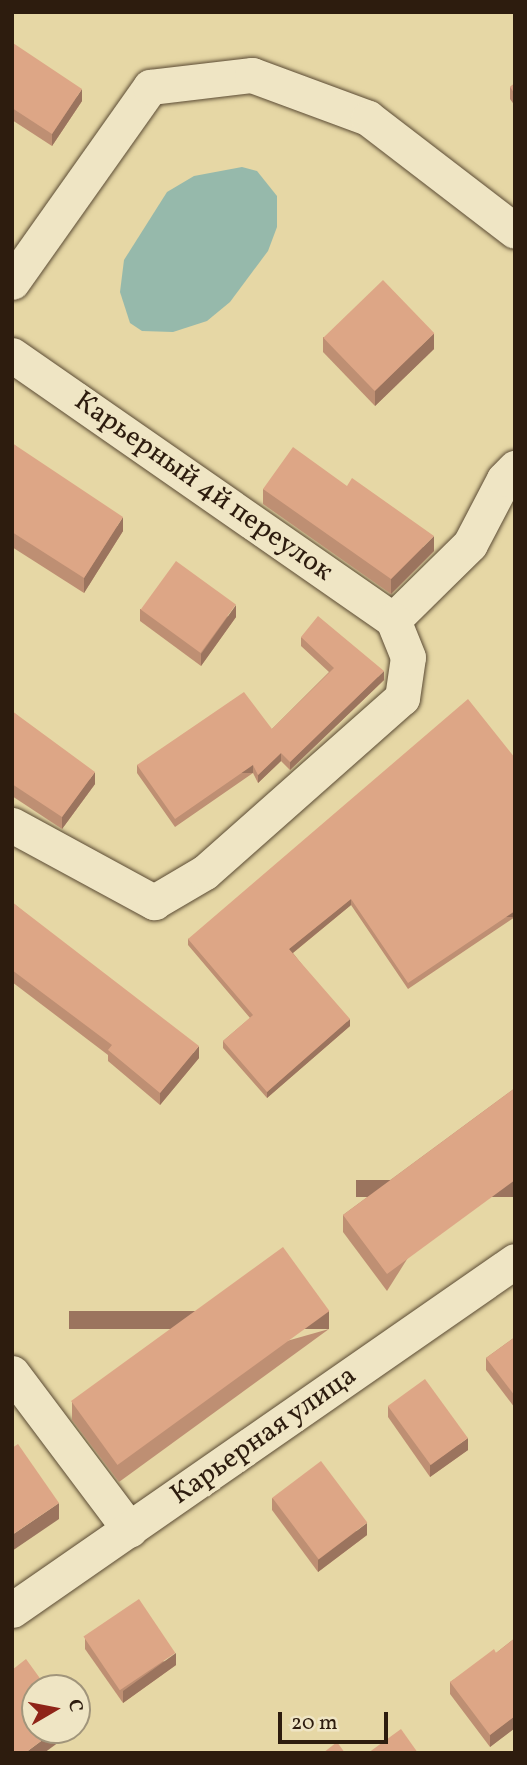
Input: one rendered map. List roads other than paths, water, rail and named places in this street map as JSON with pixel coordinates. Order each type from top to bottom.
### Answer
[{"type":"street","points":[[12,282],[150,87],[252,75],[368,118],[515,231]]},
{"type":"street","name":"Карьерный 4й переулок","points":[[12,355],[393,620]]},
{"type":"street","points":[[12,825],[154,902],[205,872],[402,698],[408,657],[393,620],[470,544],[504,478],[515,468]]},
{"type":"street","name":"Карьерная улица","points":[[12,1610],[515,1261]]},
{"type":"street","points":[[12,1373],[130,1530]]}]
